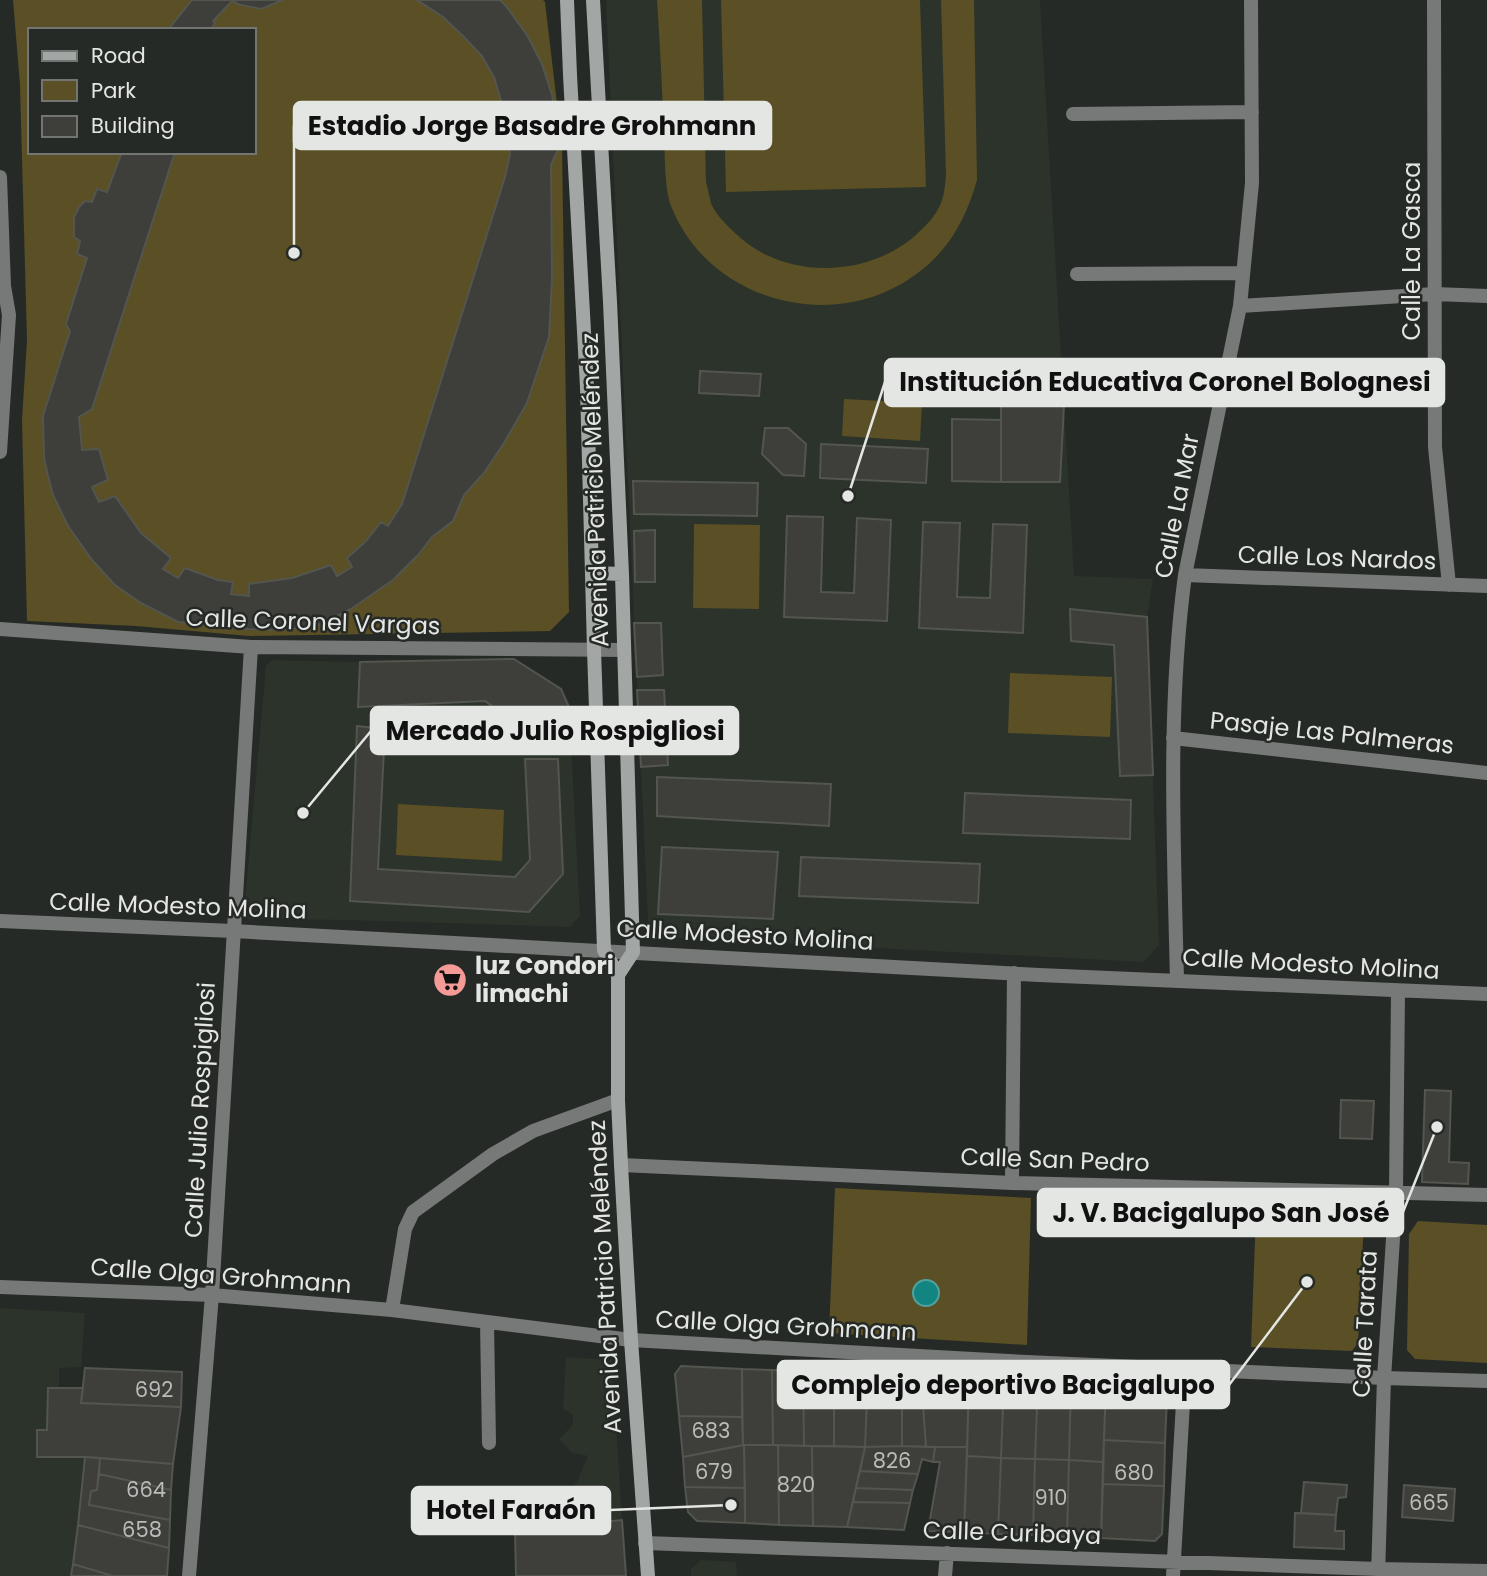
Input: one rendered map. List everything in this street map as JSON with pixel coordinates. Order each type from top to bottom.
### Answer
[{"type":"street","name":"Avenida Patricio Meléndez","points":[[567,0],[587,387],[604,950],[618,975],[621,1165],[648,1576]]},
{"type":"street","name":"Avenida Patricio Meléndez","points":[[593,0],[622,574],[633,952]]},
{"type":"street","name":"Calle La Mar","points":[[1177,981],[1173,738],[1180,614],[1185,575],[1240,306],[1252,183],[1251,0]]},
{"type":"street","name":"Calle La Gasca","points":[[1434,0],[1435,447],[1449,585]]},
{"type":"street","points":[[1073,114],[1252,112]]},
{"type":"street","points":[[0,177],[4,286],[0,452]]},
{"type":"street","points":[[1077,274],[1243,273]]},
{"type":"street","points":[[1240,306],[1435,294],[1487,296]]},
{"type":"street","points":[[1145,389],[1223,388]]},
{"type":"street","points":[[592,572],[622,574]]},
{"type":"street","name":"Calle Los Nardos","points":[[1185,575],[1487,586]]},
{"type":"street","name":"Calle Coronel Vargas","points":[[0,629],[251,647],[625,650]]},
{"type":"street","name":"Calle Julio Rospigliosi","points":[[189,1576],[212,1294],[251,647]]},
{"type":"street","name":"Pasaje Las Palmeras","points":[[1173,738],[1487,773]]},
{"type":"street","name":"Calle Modesto Molina","points":[[0,921],[1014,973],[1487,994]]},
{"type":"street","points":[[618,975],[633,952]]},
{"type":"street","points":[[1012,1183],[1014,973]]},
{"type":"street","name":"Calle Tarata","points":[[1378,1573],[1384,1378],[1396,1192],[1398,991]]},
{"type":"street","points":[[392,1310],[405,1229],[413,1212],[493,1154],[533,1131],[618,1100]]},
{"type":"street","name":"Calle San Pedro","points":[[621,1165],[1012,1183],[1487,1195]]},
{"type":"street","name":"Calle Olga Grohmann","points":[[0,1287],[212,1294],[392,1310],[631,1340],[1027,1362],[1487,1381]]},
{"type":"street","points":[[487,1322],[489,1443]]},
{"type":"street","points":[[1173,1569],[1185,1368]]},
{"type":"street","name":"Calle Curibaya","points":[[645,1543],[947,1553],[1173,1569],[1378,1573],[1487,1571]]},
{"type":"street","points":[[945,1576],[947,1553]]},
{"type":"shaded area","points":[[606,0],[1040,0],[1074,576],[1153,579],[1147,617],[1159,945],[1144,962],[665,937],[648,921]]},
{"type":"shaded area","points":[[514,659],[561,689],[569,707],[580,916],[570,927],[249,919],[244,913],[266,666],[272,660],[360,662]]},
{"type":"shaded area","points":[[0,1308],[85,1313],[81,1367],[59,1368],[59,1387],[48,1388],[47,1430],[37,1430],[38,1457],[85,1457],[71,1576],[0,1576]]},
{"type":"shaded area","points":[[566,1357],[612,1360],[622,1520],[537,1525],[557,1514],[560,1500],[577,1482],[588,1456],[572,1453],[559,1439],[573,1425],[573,1415],[563,1409]]},
{"type":"shaded area","points":[[701,1560],[736,1562],[737,1576],[691,1576],[691,1569]]},
{"type":"green space","points":[[13,0],[545,2],[562,146],[569,612],[550,631],[249,636],[136,626],[27,621],[22,420],[27,340],[20,85]]},
{"type":"green space","points":[[657,0],[702,0],[706,182],[715,211],[734,232],[754,248],[799,266],[824,268],[873,260],[896,249],[916,235],[939,207],[946,175],[941,0],[974,0],[977,180],[956,231],[940,253],[919,272],[886,292],[851,302],[815,305],[778,299],[745,286],[714,266],[689,239],[671,206],[667,189]]},
{"type":"green space","points":[[721,0],[920,0],[926,187],[726,192]]},
{"type":"green space","points":[[844,399],[922,403],[920,441],[842,436]]},
{"type":"green space","points":[[694,524],[760,525],[759,609],[693,608]]},
{"type":"green space","points":[[1010,673],[1112,677],[1110,737],[1008,733]]},
{"type":"green space","points":[[398,804],[504,810],[502,861],[396,855]]},
{"type":"green space","points":[[835,1188],[1031,1198],[1027,1345],[829,1333]]},
{"type":"green space","points":[[1256,1214],[1359,1217],[1364,1221],[1358,1343],[1352,1351],[1251,1347]]},
{"type":"green space","points":[[1418,1221],[1487,1225],[1487,1363],[1415,1359],[1407,1350],[1409,1234]]},
{"type":"water","points":[[926,1280],[935,1284],[939,1293],[935,1302],[926,1306],[917,1302],[913,1293],[917,1284]]},
{"type":"building","points":[[192,0],[233,0],[213,21],[215,23],[212,28],[170,28]]},
{"type":"building","points":[[233,0],[283,0],[261,9],[237,4]]},
{"type":"building","points":[[417,0],[500,0],[527,35],[542,64],[552,95],[559,147],[551,165],[552,278],[549,337],[527,403],[484,473],[464,495],[453,521],[432,537],[393,580],[351,609],[321,624],[287,630],[178,622],[141,603],[115,585],[92,560],[68,526],[53,495],[48,476],[44,458],[43,416],[70,331],[66,324],[87,258],[77,254],[80,241],[74,237],[74,217],[85,201],[92,202],[97,189],[107,192],[121,154],[174,154],[92,409],[79,417],[82,450],[99,449],[108,480],[92,487],[99,502],[115,496],[141,533],[171,558],[163,569],[178,578],[185,568],[218,580],[233,582],[231,594],[249,596],[249,584],[292,578],[331,565],[337,576],[352,567],[347,558],[366,541],[381,522],[388,526],[402,504],[510,155],[505,114],[494,77],[482,56],[443,17]]},
{"type":"building","points":[[700,371],[761,374],[759,396],[699,393]]},
{"type":"building","points":[[1001,404],[1064,405],[1060,482],[1001,482]]},
{"type":"building","points":[[952,419],[1001,420],[1001,482],[952,481]]},
{"type":"building","points":[[765,428],[788,428],[806,444],[804,476],[783,475],[762,454]]},
{"type":"building","points":[[821,444],[928,449],[926,483],[820,478]]},
{"type":"building","points":[[633,481],[758,483],[757,516],[634,514]]},
{"type":"building","points":[[787,516],[823,517],[821,592],[854,593],[857,518],[891,520],[887,621],[784,617]]},
{"type":"building","points":[[923,522],[960,523],[957,597],[990,598],[993,524],[1027,525],[1023,633],[919,628]]},
{"type":"building","points":[[655,530],[655,582],[635,582],[634,531]]},
{"type":"building","points":[[1070,609],[1147,617],[1153,775],[1120,776],[1114,645],[1071,641]]},
{"type":"building","points":[[634,623],[661,623],[663,675],[637,677]]},
{"type":"building","points":[[514,659],[561,689],[569,707],[571,741],[540,741],[485,701],[358,707],[360,662]]},
{"type":"building","points":[[637,690],[664,690],[668,765],[641,767]]},
{"type":"building","points":[[357,726],[385,729],[378,869],[515,877],[530,860],[525,759],[558,759],[563,874],[529,912],[350,901]]},
{"type":"building","points":[[657,777],[831,784],[829,826],[657,816]]},
{"type":"building","points":[[965,793],[1131,800],[1130,839],[963,833]]},
{"type":"building","points":[[662,847],[778,852],[773,919],[658,914]]},
{"type":"building","points":[[801,857],[980,864],[978,903],[799,896]]},
{"type":"building","points":[[1425,1090],[1451,1091],[1449,1162],[1469,1163],[1468,1184],[1422,1182]]},
{"type":"building","points":[[1341,1100],[1374,1101],[1372,1139],[1340,1138]]},
{"type":"building","points":[[681,1366],[742,1369],[742,1417],[679,1416],[675,1374]]},
{"type":"building","points":[[85,1368],[182,1372],[181,1407],[81,1403]]},
{"type":"building","points":[[742,1369],[772,1370],[773,1445],[743,1445]]},
{"type":"building","points":[[772,1370],[803,1371],[804,1446],[773,1445]]},
{"type":"building","points":[[803,1371],[834,1373],[834,1446],[804,1446]]},
{"type":"building","points":[[834,1373],[868,1375],[865,1447],[834,1446]]},
{"type":"building","points":[[868,1375],[902,1376],[902,1446],[865,1447]]},
{"type":"building","points":[[902,1376],[921,1377],[926,1447],[902,1446]]},
{"type":"building","points":[[921,1377],[969,1379],[967,1447],[926,1447]]},
{"type":"building","points":[[969,1379],[1004,1381],[1001,1458],[967,1456]]},
{"type":"building","points":[[1004,1381],[1038,1382],[1035,1459],[1001,1458]]},
{"type":"building","points":[[1038,1382],[1071,1384],[1069,1460],[1035,1459]]},
{"type":"building","points":[[1071,1384],[1106,1386],[1103,1462],[1069,1460]]},
{"type":"building","points":[[1106,1386],[1160,1388],[1167,1396],[1165,1443],[1104,1440]]},
{"type":"building","points":[[48,1388],[83,1388],[81,1403],[181,1407],[173,1464],[85,1457],[37,1457],[37,1430],[47,1430]]},
{"type":"building","points":[[679,1416],[742,1417],[743,1445],[683,1457]]},
{"type":"building","points":[[1104,1440],[1165,1443],[1164,1486],[1103,1484]]},
{"type":"building","points":[[744,1445],[778,1445],[779,1525],[745,1523]]},
{"type":"building","points":[[744,1445],[745,1488],[685,1487],[683,1457]]},
{"type":"building","points":[[778,1445],[812,1446],[813,1526],[779,1525]]},
{"type":"building","points":[[812,1446],[865,1447],[847,1527],[813,1526]]},
{"type":"building","points":[[865,1447],[935,1447],[933,1462],[922,1459],[918,1474],[860,1471]]},
{"type":"building","points":[[935,1447],[967,1447],[964,1532],[928,1531],[940,1462],[933,1462]]},
{"type":"building","points":[[967,1456],[1001,1458],[998,1534],[964,1532]]},
{"type":"building","points":[[85,1457],[100,1458],[97,1490],[91,1491],[89,1505],[170,1520],[169,1548],[78,1525]]},
{"type":"building","points":[[100,1458],[173,1464],[171,1490],[99,1474]]},
{"type":"building","points":[[1001,1458],[1035,1459],[1033,1535],[998,1534]]},
{"type":"building","points":[[1035,1459],[1069,1460],[1067,1537],[1033,1535]]},
{"type":"building","points":[[1069,1460],[1103,1462],[1101,1538],[1067,1537]]},
{"type":"building","points":[[860,1471],[918,1474],[913,1490],[856,1488]]},
{"type":"building","points":[[99,1474],[171,1490],[170,1520],[89,1505],[91,1491],[97,1490]]},
{"type":"building","points":[[1304,1482],[1347,1485],[1346,1497],[1338,1498],[1336,1515],[1301,1513]]},
{"type":"building","points":[[1103,1484],[1164,1486],[1162,1534],[1155,1541],[1101,1538]]},
{"type":"building","points":[[1404,1485],[1455,1489],[1453,1521],[1402,1517]]},
{"type":"building","points":[[685,1487],[745,1488],[745,1523],[697,1521],[688,1512]]},
{"type":"building","points":[[856,1488],[913,1490],[910,1503],[853,1502]]},
{"type":"building","points":[[853,1502],[910,1503],[904,1530],[847,1527]]},
{"type":"building","points":[[1295,1513],[1336,1515],[1335,1531],[1344,1531],[1344,1549],[1294,1547]]},
{"type":"building","points":[[622,1520],[626,1576],[516,1576],[515,1530]]},
{"type":"building","points":[[78,1525],[169,1548],[167,1576],[113,1576],[73,1564]]},
{"type":"building","points":[[73,1564],[113,1576],[71,1576]]},
{"type":"place","name":"Estadio Jorge Basadre Grohmann","points":[[294,253]]},
{"type":"place","name":"Institución Educativa Coronel Bolognesi","points":[[848,496]]},
{"type":"place","name":"Mercado Julio Rospigliosi","points":[[303,813]]},
{"type":"place","name":"luz Condori limachi","points":[[450,980]]},
{"type":"place","name":"J. V. Bacigalupo San José","points":[[1437,1127]]},
{"type":"place","name":"Complejo deportivo Bacigalupo","points":[[1307,1282]]},
{"type":"place","name":"Hotel Faraón","points":[[731,1505]]}]
